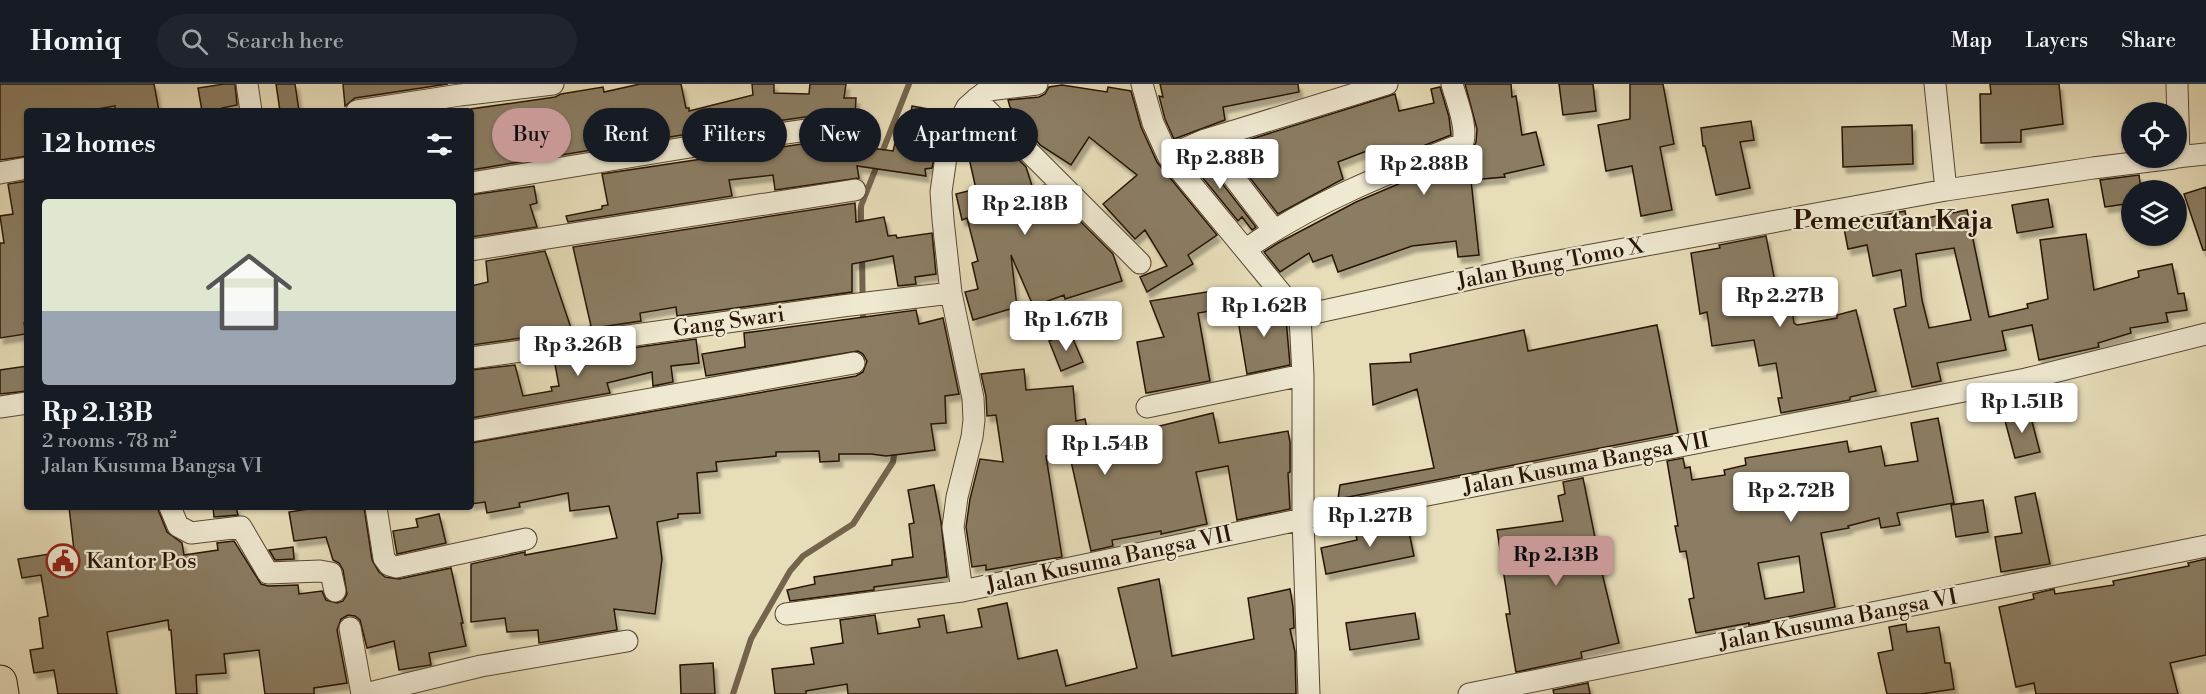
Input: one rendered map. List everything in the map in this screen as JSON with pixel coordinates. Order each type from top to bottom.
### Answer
[{"type":"highway","points":[[0,682],[2,694]]},
{"type":"street","points":[[248,84],[251,108]]},
{"type":"street","points":[[371,108],[459,89],[554,84]]},
{"type":"street","points":[[962,591],[953,527],[957,497],[974,420],[973,398],[951,293],[941,192],[946,157],[953,134],[968,107],[976,99],[988,90],[1037,84]]},
{"type":"street","points":[[1142,84],[1153,123],[1168,156],[1300,316],[1303,375],[1303,519],[1309,694]]},
{"type":"street","points":[[1168,156],[1205,140],[1387,84]]},
{"type":"street","points":[[1246,249],[1274,230],[1324,203],[1390,172],[1462,144],[1464,129],[1452,84]]},
{"type":"street","points":[[1935,84],[1946,190]]},
{"type":"street","points":[[2177,84],[2177,102]]},
{"type":"street","points":[[976,99],[1140,262]]},
{"type":"street","points":[[474,183],[799,131]]},
{"type":"street","points":[[1205,140],[1274,230]]},
{"type":"street","name":"Jalan Bung Tomo X","points":[[2187,156],[2206,154]]},
{"type":"street","name":"Jalan Bung Tomo X","points":[[1300,316],[1521,268],[1946,190],[2121,164]]},
{"type":"street","points":[[0,173],[24,169]]},
{"type":"street","points":[[474,250],[855,190]]},
{"type":"street","name":"Gang Swari","points":[[474,358],[891,299],[951,293]]},
{"type":"street","name":"Jalan Kusuma Bangsa VII","points":[[786,614],[962,591],[1303,519],[2026,379],[2206,334]]},
{"type":"street","points":[[474,430],[854,363]]},
{"type":"street","points":[[1147,407],[1303,375]]},
{"type":"street","points":[[0,407],[24,403]]},
{"type":"street","points":[[171,510],[178,526],[191,533],[241,527],[268,573],[330,573],[335,591]]},
{"type":"street","points":[[376,510],[384,558],[389,565],[396,567],[526,539]]},
{"type":"street","name":"Jalan Kusuma Bangsa VI","points":[[1469,694],[2206,546]]},
{"type":"street","points":[[350,628],[363,694],[481,666],[627,641]]},
{"type":"building","points":[[0,84],[154,84],[158,108],[115,108],[115,106],[24,108],[24,156],[0,160]]},
{"type":"building","points":[[235,84],[237,105],[201,108],[198,88]]},
{"type":"building","points":[[276,84],[295,84],[299,108],[280,108]]},
{"type":"building","points":[[343,84],[448,84],[355,98],[345,106]]},
{"type":"building","points":[[640,84],[681,84],[686,108],[682,108],[682,135],[670,137],[670,108],[583,108],[583,151],[571,153],[571,108],[492,108],[492,162],[519,162],[474,170],[474,109],[555,97],[603,87],[604,92]]},
{"type":"building","points":[[752,84],[774,84],[774,93],[809,94],[810,84],[846,84],[844,98],[856,98],[855,108],[799,108],[799,118],[787,120],[787,108],[701,108],[753,95]]},
{"type":"building","points":[[1160,84],[1298,84],[1299,92],[1223,107],[1225,120],[1174,139],[1165,119],[1159,96],[1163,97]]},
{"type":"building","points":[[1465,84],[1511,84],[1512,97],[1516,96],[1522,135],[1536,132],[1544,165],[1504,174],[1505,177],[1471,180],[1479,255],[1458,257],[1456,241],[1412,246],[1338,272],[1332,255],[1313,262],[1309,253],[1280,272],[1264,252],[1278,243],[1356,202],[1471,153],[1476,142],[1477,129]]},
{"type":"building","points":[[1559,84],[1593,84],[1596,111],[1563,115]]},
{"type":"building","points":[[1630,84],[1663,84],[1674,144],[1660,147],[1672,210],[1641,216],[1632,166],[1606,171],[1598,125],[1630,119]]},
{"type":"building","points":[[1990,84],[2059,84],[2063,124],[2021,130],[2021,142],[1981,143],[1980,94],[1991,94]]},
{"type":"building","points":[[1062,85],[1107,92],[1108,87],[1131,91],[1141,127],[1157,162],[1217,235],[1188,255],[1193,264],[1147,292],[1140,277],[1167,266],[1145,230],[1135,239],[1103,204],[1137,175],[1089,137],[1071,165],[1038,142],[1038,108],[1010,107],[1008,100],[1039,97],[1045,94],[1049,87]]},
{"type":"building","points":[[1440,87],[1449,117],[1451,135],[1382,162],[1377,147],[1338,162],[1343,179],[1278,214],[1226,147],[1395,94],[1399,111],[1434,103],[1431,89]]},
{"type":"building","points":[[1751,121],[1754,140],[1740,142],[1750,188],[1716,195],[1705,146],[1703,146],[1701,128]]},
{"type":"building","points":[[1912,125],[1913,164],[1843,167],[1842,127]]},
{"type":"building","points":[[799,144],[799,162],[881,162],[881,149],[893,151],[893,162],[933,162],[932,168],[925,169],[926,176],[857,166],[859,178],[775,190],[773,175],[729,180],[732,196],[568,222],[566,216],[602,209],[602,206],[608,205],[602,174],[682,162],[787,162],[787,146]]},
{"type":"building","points":[[1201,156],[1256,227],[1252,230],[1242,217],[1238,221],[1189,161]]},
{"type":"building","points":[[970,162],[1021,162],[1026,167],[1033,189],[1044,185],[1065,206],[1069,216],[1074,215],[1113,254],[1122,281],[1065,299],[1064,295],[1037,305],[1036,302],[1032,303],[1011,255],[1017,307],[973,320],[965,292],[978,289],[972,263],[978,261],[967,218],[962,220],[956,194],[976,189]]},
{"type":"building","points":[[2139,175],[2140,180],[2121,180],[2121,205],[2105,207],[2100,180]]},
{"type":"building","points":[[24,181],[24,334],[0,338],[0,243],[4,243],[0,216],[13,214],[8,184]]},
{"type":"building","points":[[534,186],[537,203],[530,205],[537,227],[474,237],[474,195]]},
{"type":"building","points":[[2206,187],[2206,250],[2203,250],[2187,203],[2187,193]]},
{"type":"building","points":[[2048,199],[2053,227],[2017,233],[2012,205]]},
{"type":"building","points":[[855,203],[856,222],[884,217],[888,236],[896,235],[897,238],[932,233],[936,274],[915,277],[916,284],[898,286],[893,256],[852,264],[852,292],[677,316],[676,307],[640,313],[641,321],[574,331],[591,326],[573,247]]},
{"type":"building","points":[[1967,210],[1989,317],[2028,308],[2027,304],[2048,299],[2040,240],[2086,234],[2094,290],[2139,277],[2138,271],[2172,264],[2178,294],[2184,293],[2187,310],[2166,313],[2168,322],[2130,328],[2131,333],[2098,343],[2099,347],[2039,360],[2032,325],[2002,331],[2006,350],[1937,363],[1941,381],[1912,387],[1894,309],[1906,306],[1901,270],[1873,276],[1867,245],[1848,249],[1843,223],[1905,211],[1907,222]],"holes":[[[1954,248],[1971,320],[1929,328],[1922,300],[1916,254]]]},
{"type":"building","points":[[1766,236],[1779,302],[1791,301],[1794,323],[1797,325],[1837,318],[1837,315],[1856,310],[1876,391],[1850,397],[1850,400],[1781,413],[1778,398],[1782,398],[1776,363],[1759,366],[1754,340],[1712,346],[1707,312],[1700,314],[1691,253]]},
{"type":"building","points":[[545,251],[572,331],[474,345],[474,285],[488,282],[486,261]]},
{"type":"building","points":[[1231,288],[1233,302],[1222,309],[1198,313],[1210,381],[1146,393],[1137,342],[1164,337],[1150,301]]},
{"type":"building","points":[[1273,303],[1286,319],[1290,365],[1247,374],[1236,308]]},
{"type":"building","points":[[916,310],[919,324],[943,318],[959,394],[945,396],[946,423],[931,424],[935,450],[886,456],[839,454],[839,461],[820,462],[819,451],[776,452],[776,456],[716,462],[717,471],[697,473],[700,513],[678,514],[678,518],[657,522],[662,559],[655,614],[614,609],[617,630],[539,643],[538,630],[507,632],[505,618],[471,622],[471,564],[525,552],[525,555],[617,538],[609,506],[570,511],[568,493],[519,503],[520,507],[487,513],[485,502],[474,504],[474,442],[856,376],[863,372],[867,361],[858,351],[706,376],[702,354],[745,347],[744,333]]},
{"type":"building","points":[[1657,325],[1678,433],[1338,499],[1340,485],[1434,468],[1417,389],[1373,405],[1370,364],[1411,362],[1410,354],[1524,330],[1528,351]]},
{"type":"building","points":[[1070,332],[1083,362],[1061,371],[1049,341]]},
{"type":"building","points":[[696,339],[699,363],[671,366],[673,382],[653,386],[652,372],[607,383],[610,393],[474,417],[474,370],[515,365],[523,396],[552,391],[551,387],[559,386],[554,359]]},
{"type":"building","points":[[24,366],[24,391],[0,394],[0,370]]},
{"type":"building","points":[[1024,369],[1026,390],[1073,386],[1076,421],[1085,419],[1091,447],[1141,439],[1139,431],[1213,413],[1219,443],[1288,431],[1290,509],[1237,520],[1228,466],[1196,472],[1207,524],[1161,534],[1161,531],[1112,540],[1113,546],[1091,551],[1069,452],[1046,456],[1062,557],[986,570],[986,565],[972,567],[966,527],[980,459],[1003,462],[996,415],[987,416],[986,396],[981,374]]},
{"type":"building","points":[[2029,410],[2040,452],[2015,458],[2004,417]]},
{"type":"building","points":[[1938,418],[1954,503],[1897,513],[1900,525],[1881,528],[1879,518],[1848,526],[1849,528],[1821,533],[1835,607],[1749,625],[1749,623],[1696,633],[1689,599],[1694,598],[1686,551],[1680,552],[1667,461],[1683,458],[1685,468],[1690,467],[1692,480],[1725,475],[1724,470],[1746,465],[1745,458],[1847,441],[1849,452],[1881,446],[1885,466],[1918,461],[1911,423]],"holes":[[[1799,556],[1804,592],[1765,599],[1758,563]]]},
{"type":"building","points":[[1583,478],[1619,643],[1581,652],[1582,658],[1516,672],[1506,614],[1510,614],[1497,530],[1563,521],[1558,496],[1565,494],[1563,482]]},
{"type":"building","points":[[934,485],[947,577],[874,587],[874,590],[790,601],[787,590],[815,584],[814,577],[892,565],[892,560],[913,557],[909,524],[914,523],[908,490]]},
{"type":"building","points":[[2035,493],[2050,564],[2001,572],[1995,537],[2022,533],[2015,497]]},
{"type":"building","points":[[1983,500],[1988,532],[1956,537],[1951,505]]},
{"type":"building","points":[[69,510],[158,510],[167,532],[182,543],[184,555],[218,550],[217,543],[234,541],[261,584],[268,586],[298,585],[299,594],[322,591],[326,600],[337,603],[343,601],[347,594],[343,570],[339,563],[333,560],[326,537],[294,541],[289,512],[364,510],[372,560],[385,577],[399,579],[451,568],[466,646],[429,653],[431,665],[399,670],[394,641],[367,648],[360,620],[348,615],[341,619],[337,630],[347,683],[314,688],[314,694],[265,694],[259,650],[224,654],[226,673],[196,675],[197,694],[176,694],[171,630],[169,630],[168,620],[107,632],[117,694],[58,694],[54,670],[34,673],[30,650],[43,648],[39,618],[48,616],[41,575],[22,578],[18,559],[74,550]]},
{"type":"building","points":[[213,510],[237,510],[238,515],[214,517]]},
{"type":"building","points":[[439,514],[446,543],[397,554],[393,531],[418,527],[416,519]]},
{"type":"building","points":[[1407,522],[1414,556],[1326,574],[1321,548],[1357,540],[1355,529]]},
{"type":"building","points":[[293,547],[294,559],[275,560],[269,550]]},
{"type":"building","points":[[2206,559],[2206,655],[2170,663],[2178,694],[2036,694],[2034,683],[2016,687],[1999,607],[2034,599],[2033,594],[2054,589],[2055,594],[2114,585],[2113,581],[2189,566],[2188,563]]},
{"type":"building","points":[[1159,579],[1172,656],[1254,639],[1248,598],[1290,589],[1294,628],[1290,629],[1295,652],[1296,694],[848,694],[847,684],[806,691],[806,694],[775,694],[772,669],[814,664],[811,648],[843,643],[840,620],[875,615],[878,634],[920,627],[918,619],[944,615],[947,633],[982,627],[978,609],[1007,603],[1018,659],[1057,650],[1066,686],[1137,668],[1118,588]]},
{"type":"building","points":[[1415,613],[1419,639],[1350,650],[1346,623]]},
{"type":"building","points":[[1906,624],[1907,632],[1939,627],[1945,663],[1950,663],[1954,689],[1921,694],[1887,694],[1878,653],[1893,650],[1889,627]]},
{"type":"building","points":[[713,663],[715,694],[681,694],[680,665]]},
{"type":"building","points":[[1588,683],[1590,694],[1554,694],[1553,690]]},
{"type":"waterway","points":[[861,227],[861,206],[909,84]]},
{"type":"waterway","points":[[862,255],[863,323]]},
{"type":"waterway","points":[[733,694],[751,639],[790,571],[803,556],[853,524],[893,462],[895,449]]},
{"type":"place","name":"Kantor Pos","points":[[63,561]]},
{"type":"district","name":"Pemecutan Kaja","points":[[1893,221]]}]
